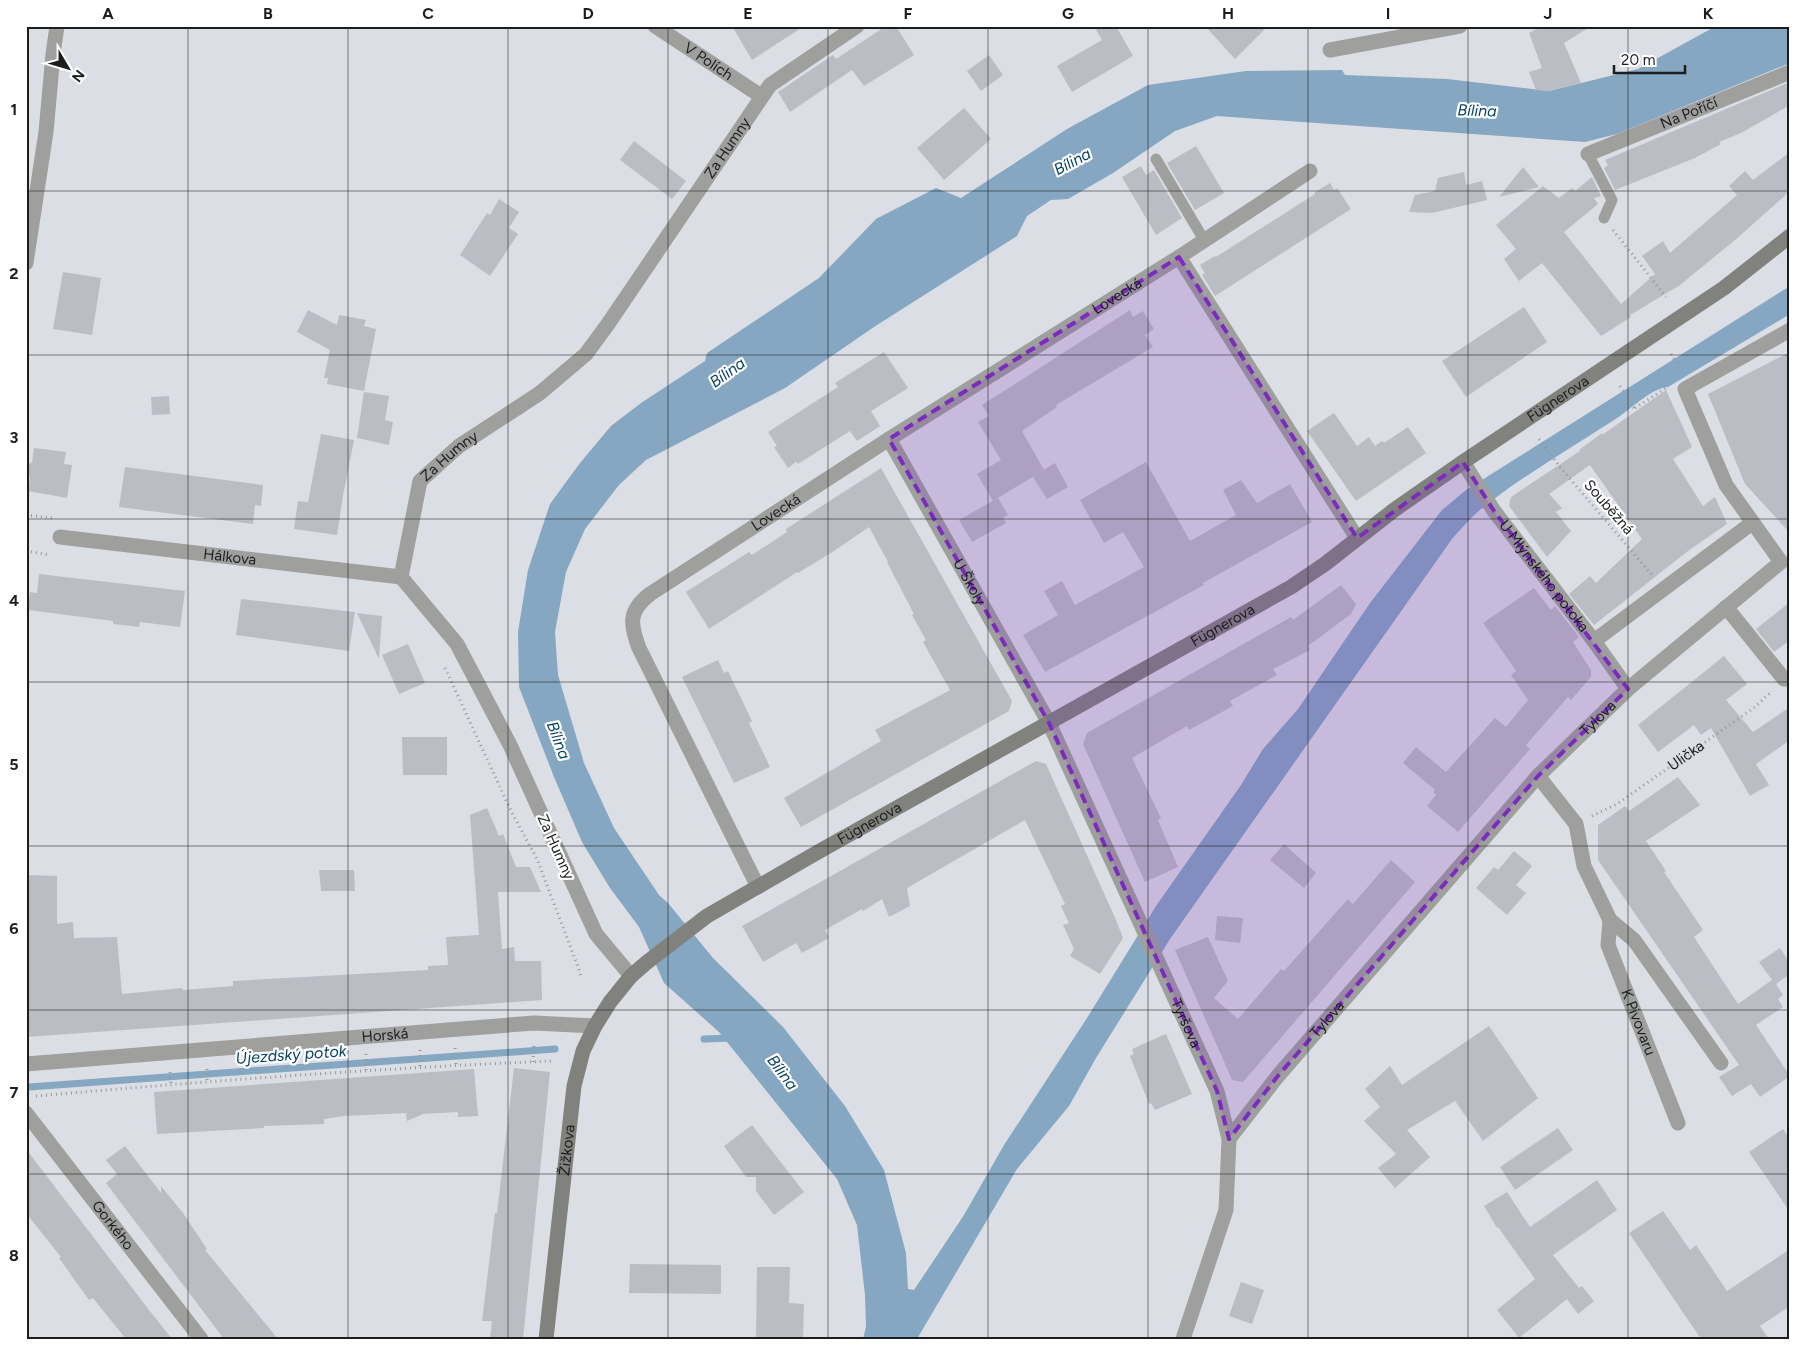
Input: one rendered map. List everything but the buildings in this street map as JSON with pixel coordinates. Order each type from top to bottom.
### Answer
[{"type":"main road","name":"Fügnerova","points":[[632,976],[646,963],[708,916],[1291,586],[1325,564],[1394,510],[1463,462],[1724,288],[1790,236]]},
{"type":"main road","name":"Žižkova","points":[[546,1339],[574,1086],[583,1051],[594,1026],[610,1002],[632,976]]},
{"type":"street","points":[[26,263],[46,132],[57,26]]},
{"type":"street","name":"V Polích","points":[[655,26],[762,96]]},
{"type":"street","name":"Za Humny","points":[[632,976],[596,934],[510,745],[457,644],[401,577],[420,481],[459,446],[540,393],[586,354],[770,85],[856,26]]},
{"type":"street","points":[[1330,50],[1460,26]]},
{"type":"street","name":"Na Poříčí","points":[[1588,154],[1790,72]]},
{"type":"street","name":"Lovecká","points":[[758,887],[633,632],[632,617],[638,603],[889,439],[1179,257],[1310,171]]},
{"type":"street","points":[[1179,257],[1357,538]]},
{"type":"street","name":"Tylova","points":[[1229,1139],[1277,1077],[1538,776],[1628,689],[1781,562],[1726,485],[1685,389],[1790,330]]},
{"type":"street","name":"U Školy","points":[[889,439],[1049,723]]},
{"type":"street","name":"U Mlýnského potoka","points":[[1463,462],[1494,511],[1628,689]]},
{"type":"street","points":[[1594,642],[1752,523]]},
{"type":"street","name":"Hálkova","points":[[60,537],[401,577]]},
{"type":"street","points":[[1726,607],[1787,679]]},
{"type":"street","name":"Tyršova","points":[[1049,723],[1217,1091],[1229,1139],[1226,1210],[1183,1339]]},
{"type":"street","points":[[1538,776],[1576,824],[1584,866],[1610,920],[1634,940],[1722,1064]]},
{"type":"street","name":"K Pivovaru","points":[[1610,920],[1608,945],[1678,1123]]},
{"type":"street","name":"Horská","points":[[26,1064],[534,1023],[594,1026]]},
{"type":"street","name":"Gorkého","points":[[26,1113],[201,1339]]},
{"type":"lane","points":[[1588,154],[1612,200],[1604,218]]},
{"type":"lane","points":[[1156,159],[1204,240]]},
{"type":"path","points":[[1604,218],[1666,297]]},
{"type":"path","points":[[1620,386],[1636,410],[1666,388]]},
{"type":"path","name":"Souběžná","points":[[1539,439],[1560,467],[1664,589]]},
{"type":"path","points":[[26,515],[62,519]]},
{"type":"path","points":[[26,551],[54,555]]},
{"type":"path","points":[[442,660],[512,813],[537,859],[581,978]]},
{"type":"path","name":"Ulička","points":[[1576,824],[1617,804],[1755,708],[1787,679]]},
{"type":"path","points":[[36,1096],[207,1081],[455,1064],[553,1061]]},
{"type":"highlighted area","points":[[1179,257],[1357,538],[1463,462],[1494,511],[1628,689],[1538,776],[1277,1077],[1229,1139],[1217,1091],[1049,723],[889,439]]},
{"type":"water","name":"Bílina","points":[[1716,26],[1720,26],[1722,29],[1728,26],[1790,26],[1790,63],[1617,134],[1585,142],[1217,116],[1175,131],[1113,173],[1068,199],[1051,200],[1027,216],[1017,236],[874,327],[785,388],[646,460],[619,485],[585,529],[566,572],[555,632],[558,675],[584,763],[614,828],[659,895],[668,903],[713,958],[783,1027],[845,1106],[884,1170],[906,1253],[908,1289],[914,1290],[964,1215],[1004,1145],[1087,1018],[1156,906],[1241,785],[1263,749],[1298,709],[1370,603],[1442,510],[1466,490],[1790,286],[1790,314],[1668,387],[1654,391],[1614,420],[1529,474],[1481,509],[1452,539],[1170,939],[1096,1058],[1069,1106],[1017,1169],[917,1339],[863,1339],[866,1327],[865,1295],[857,1225],[837,1179],[719,1032],[664,983],[639,927],[610,888],[582,842],[519,687],[518,632],[528,570],[550,504],[580,463],[611,426],[641,403],[705,361],[707,353],[819,278],[876,219],[936,188],[961,198],[1067,129],[1148,85],[1246,71],[1342,70],[1345,75],[1447,79],[1549,91],[1638,69]]},
{"type":"waterway","name":"Újezdský potok","points":[[704,1039],[731,1038]]},
{"type":"waterway","name":"Újezdský potok","points":[[29,1087],[555,1049]]}]
